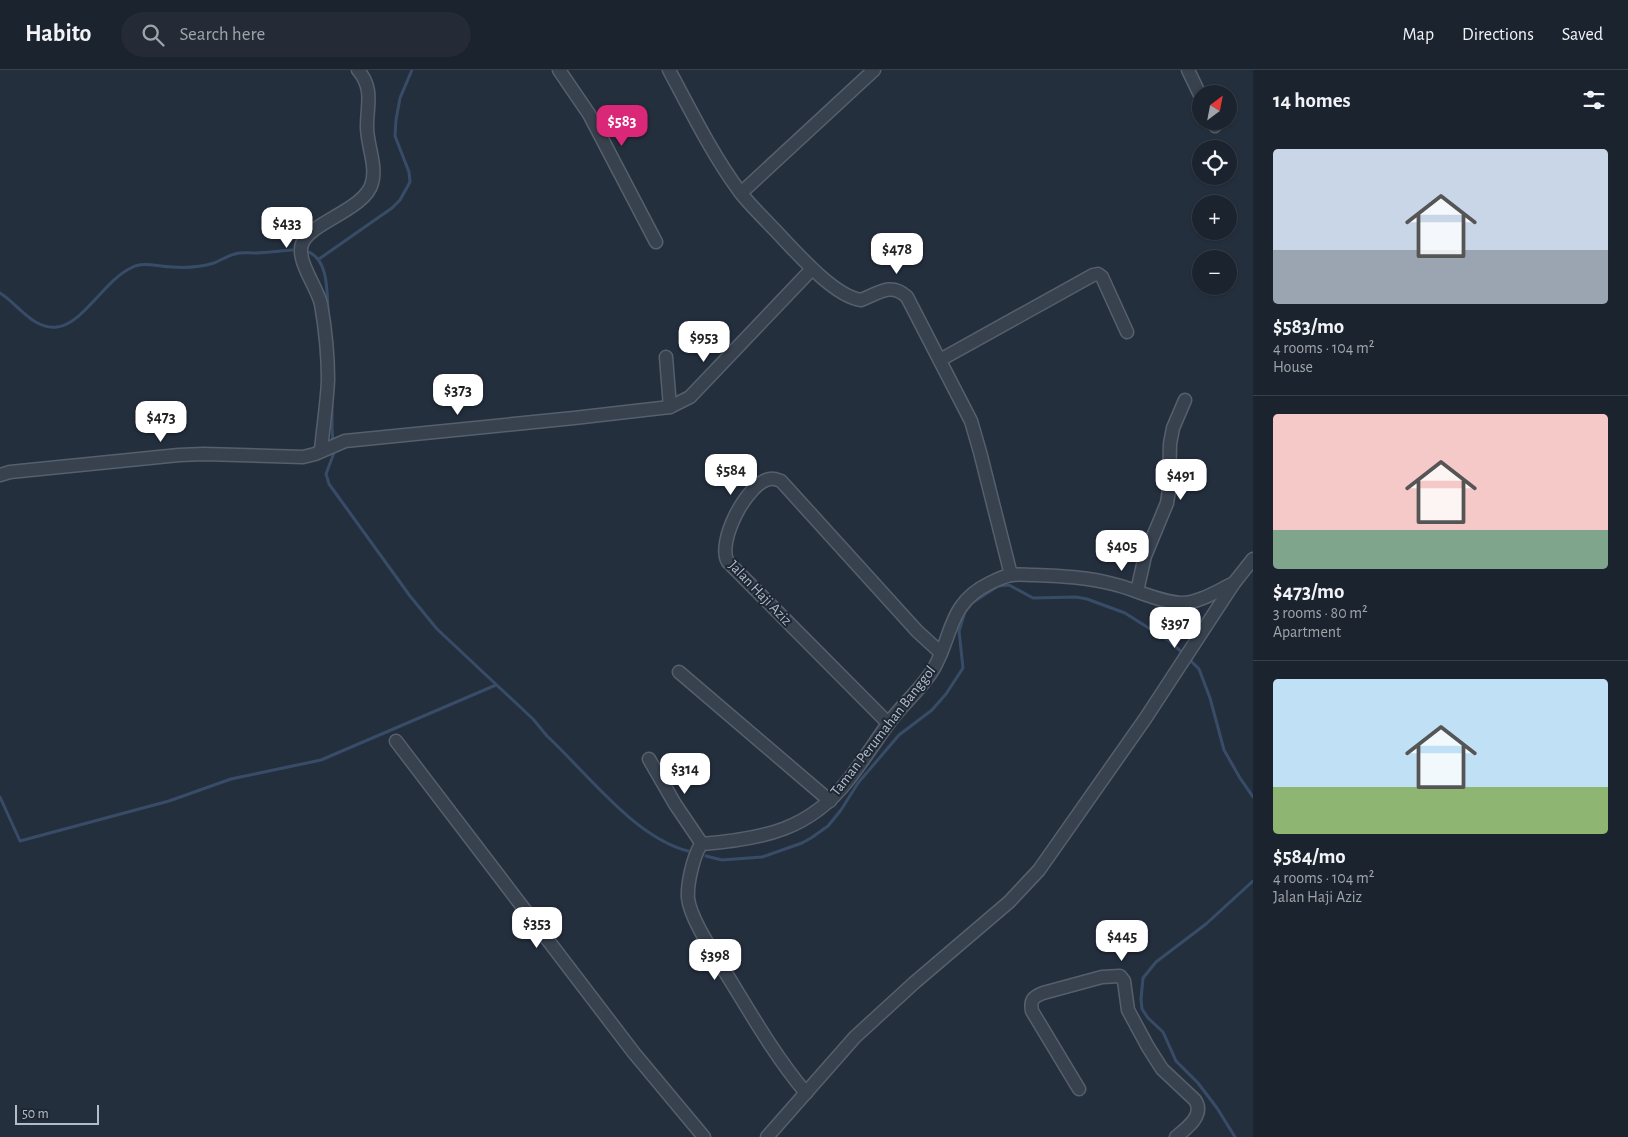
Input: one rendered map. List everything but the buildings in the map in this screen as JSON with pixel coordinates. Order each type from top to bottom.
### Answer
[{"type":"street","points":[[325,449],[328,377],[323,326],[320,302],[304,262],[301,246],[310,234],[361,200],[368,192],[372,183],[374,172],[367,133],[369,90],[366,81],[358,70]]},
{"type":"street","points":[[559,70],[589,114],[656,242]]},
{"type":"street","points":[[668,70],[707,140],[741,193],[812,269],[838,290],[857,299],[861,300],[889,289],[896,289],[906,297],[963,405],[977,440],[1011,575],[1056,576],[1094,580],[1180,603],[1188,602],[1234,583]]},
{"type":"street","points":[[741,193],[874,70]]},
{"type":"street","points":[[1188,70],[1195,85]]},
{"type":"street","points":[[0,475],[20,471],[179,455],[303,457],[345,441],[670,407],[690,397],[812,269]]},
{"type":"street","points":[[940,360],[1098,274],[1102,276],[1127,332]]},
{"type":"street","points":[[666,357],[670,407]]},
{"type":"street","points":[[1137,591],[1145,556],[1167,503],[1170,444],[1185,400]]},
{"type":"street","name":"Jalan Haji Aziz","points":[[888,723],[728,562],[725,552],[730,532],[748,494],[760,483],[770,478],[781,481],[916,630],[941,653]]},
{"type":"street","points":[[767,1137],[866,1026],[914,982],[1009,902],[1039,870],[1174,674],[1234,583],[1253,558]]},
{"type":"street","name":"Taman Perumahan Banggol","points":[[702,844],[740,840],[786,829],[811,816],[830,801],[848,782],[888,723],[934,669],[949,630],[962,604],[977,591],[1011,575]]},
{"type":"street","points":[[679,672],[830,801]]},
{"type":"street","points":[[396,741],[634,1053],[704,1137]]},
{"type":"street","points":[[649,758],[675,804],[702,844],[698,850],[688,890],[688,900],[695,918],[712,950],[774,1052],[806,1093]]},
{"type":"street","points":[[1079,1089],[1032,1012],[1031,1001],[1034,996],[1043,993],[1102,977],[1120,976],[1124,981],[1128,1010],[1148,1047],[1162,1069],[1199,1106],[1199,1110],[1190,1123],[1176,1137]]},
{"type":"waterway","points":[[319,259],[392,208],[400,200],[410,182],[409,172],[395,136],[400,98],[412,70]]},
{"type":"waterway","points":[[0,293],[33,320],[48,327],[57,327],[67,324],[76,318],[121,274],[136,266],[193,267],[214,263],[237,253],[292,250]]},
{"type":"waterway","points":[[306,251],[314,255],[323,268],[327,286],[328,312]]},
{"type":"waterway","points":[[332,403],[333,442]]},
{"type":"waterway","points":[[335,450],[326,474],[329,484],[410,596],[437,629],[533,719],[595,785],[630,818],[668,844],[688,851]]},
{"type":"waterway","points":[[706,856],[722,860],[762,857],[802,843],[828,826],[841,810],[858,783],[899,735],[932,710],[946,694],[963,668],[959,631],[965,612],[972,603],[998,586],[1009,585],[1033,598],[1076,597],[1087,599],[1125,613],[1169,641],[1184,654]]},
{"type":"waterway","points":[[1188,658],[1199,669],[1210,698],[1224,750],[1253,797]]},
{"type":"waterway","points":[[0,797],[20,841],[169,801],[231,779],[321,760],[496,685]]},
{"type":"waterway","points":[[1235,1137],[1217,1108],[1198,1083],[1176,1061],[1163,1032],[1148,1018],[1142,1009],[1141,999],[1143,978],[1156,962],[1206,924],[1253,881]]}]
